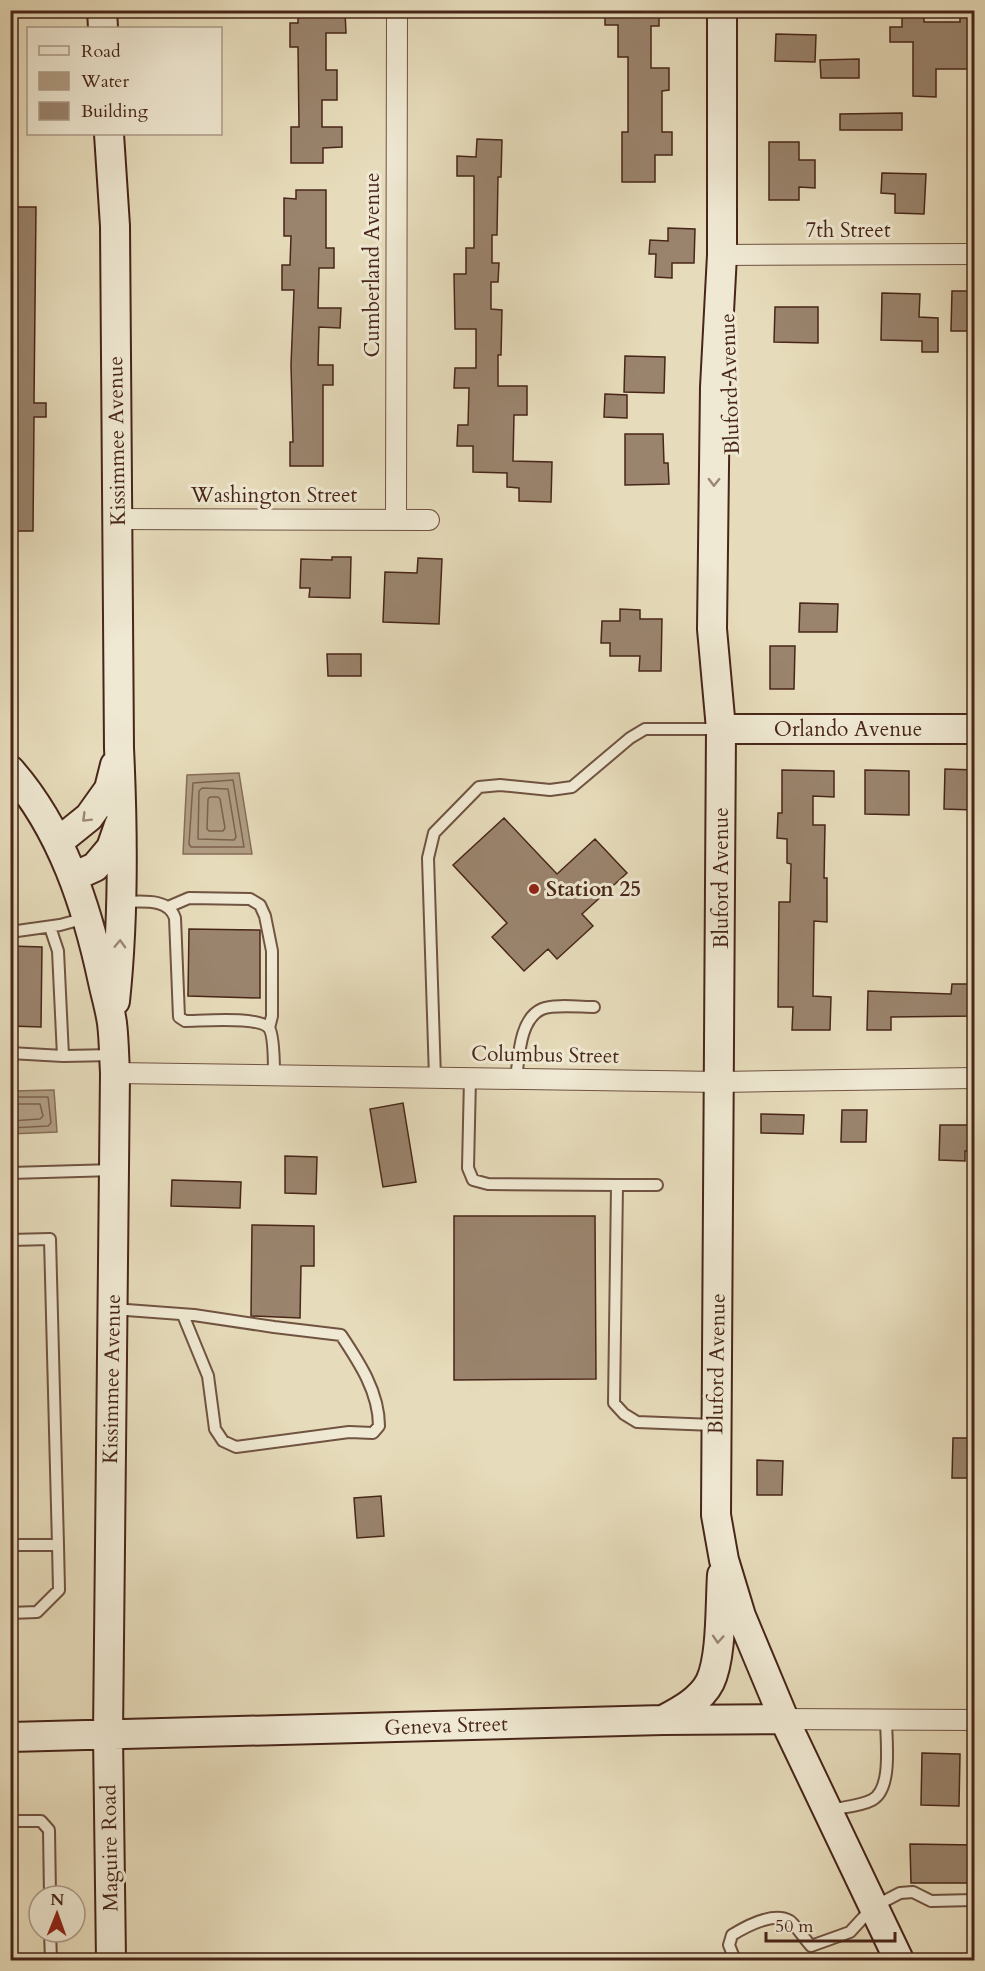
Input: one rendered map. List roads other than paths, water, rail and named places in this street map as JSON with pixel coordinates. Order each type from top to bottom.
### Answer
[{"type":"street","points":[[102,10],[103,27]]},
{"type":"street","name":"Cumberland Avenue","points":[[396,520],[397,10]]},
{"type":"street","name":"Bluford Avenue","points":[[722,10],[723,255],[715,387],[712,629],[721,729],[716,1515],[724,1560],[741,1616],[784,1719],[899,1960]]},
{"type":"street","name":"Kissimmee Avenue","points":[[109,135],[115,226],[119,748],[122,815],[120,951],[112,1023]]},
{"type":"street","name":"7th Street","points":[[723,255],[975,254]]},
{"type":"street","name":"Washington Street","points":[[118,519],[429,520]]},
{"type":"street","name":"Orlando Avenue","points":[[721,729],[975,729]]},
{"type":"street","name":"Kissimmee Avenue","points":[[108,1735],[115,1064],[112,1023],[96,947],[73,878],[58,842],[89,817],[109,789],[119,748]]},
{"type":"street","points":[[10,770],[35,802],[58,842]]},
{"type":"street","points":[[73,878],[95,867],[111,848],[122,815]]},
{"type":"street","name":"Columbus Street","points":[[115,1064],[274,1075],[435,1078],[720,1082],[975,1078]]},
{"type":"street","points":[[663,1720],[681,1711],[699,1696],[709,1683],[717,1654],[724,1560]]},
{"type":"street","points":[[784,1719],[975,1720]]},
{"type":"street","name":"Geneva Street","points":[[10,1737],[663,1720],[784,1719]]},
{"type":"street","name":"Maguire Road","points":[[108,1735],[111,1960]]},
{"type":"lane","points":[[435,1078],[428,858],[434,833],[479,788],[500,785],[550,790],[572,786],[630,738],[645,729],[721,729]]},
{"type":"lane","points":[[168,907],[189,898],[250,899],[260,905],[265,916],[272,951],[272,1016],[269,1028],[274,1075]]},
{"type":"lane","points":[[121,902],[159,903],[173,912],[179,1017],[185,1021],[246,1021],[263,1024],[269,1028]]},
{"type":"lane","points":[[10,932],[50,927],[86,918]]},
{"type":"lane","points":[[50,927],[58,951],[63,1056]]},
{"type":"lane","points":[[516,1079],[524,1030],[532,1015],[543,1008],[594,1007]]},
{"type":"lane","points":[[10,1053],[63,1056],[115,1064]]},
{"type":"lane","points":[[470,1078],[468,1168],[473,1180],[488,1184],[657,1185]]},
{"type":"lane","points":[[10,1173],[114,1170]]},
{"type":"lane","points":[[617,1185],[615,1403],[624,1414],[638,1422],[717,1425]]},
{"type":"lane","points":[[10,1240],[50,1239],[59,1590],[37,1612],[10,1613]]},
{"type":"lane","points":[[113,1309],[183,1315],[341,1335],[360,1364],[372,1391],[378,1407],[379,1426],[373,1433],[349,1432],[236,1446],[223,1441],[215,1429],[208,1376],[183,1315]]},
{"type":"lane","points":[[10,1545],[58,1545]]},
{"type":"lane","points":[[827,1811],[872,1800],[883,1789],[886,1768],[886,1719]]},
{"type":"lane","points":[[10,1821],[41,1821],[49,1830],[50,1884]]},
{"type":"lane","points":[[735,1960],[729,1945],[732,1935],[761,1920],[777,1918],[789,1920],[811,1946],[850,1932],[873,1907],[900,1893],[914,1893],[931,1901],[975,1900]]},
{"type":"lane","points":[[50,1944],[51,1960]]},
{"type":"water","points":[[239,773],[252,854],[183,854],[187,775]]},
{"type":"water","points":[[54,1090],[57,1132],[11,1134],[11,1091]]},
{"type":"place","name":"Station 25","points":[[534,889]]}]
